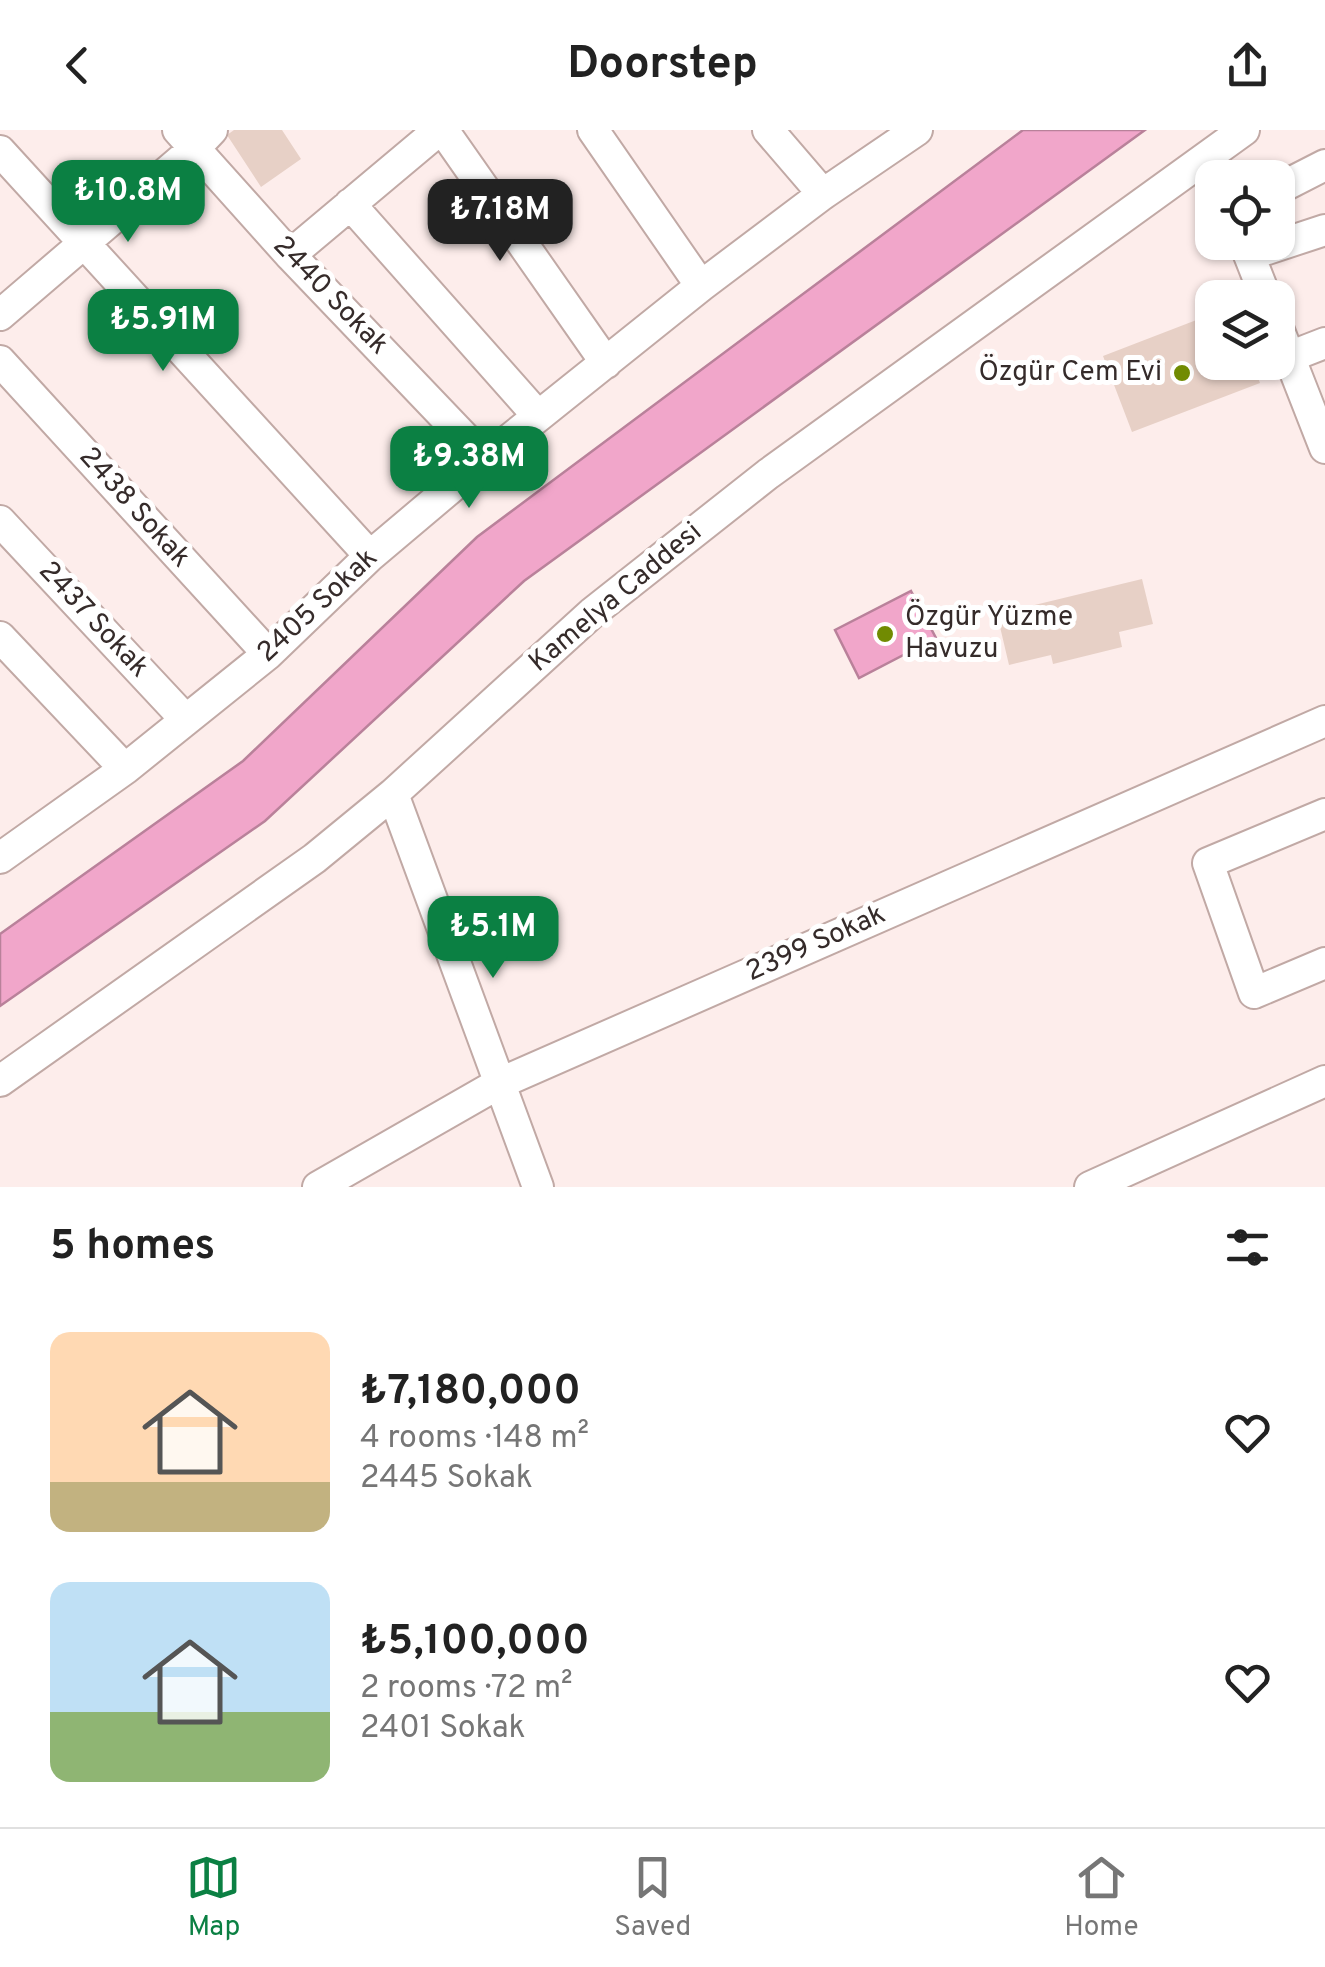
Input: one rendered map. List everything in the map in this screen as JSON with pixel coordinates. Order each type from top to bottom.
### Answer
[{"type":"street","points":[[290,255],[441,130],[606,363]]},
{"type":"street","points":[[593,130],[701,286]]},
{"type":"street","points":[[768,130],[822,194]]},
{"type":"street","name":"2405 Sokak","points":[[0,858],[125,769],[268,654],[370,556],[485,458],[701,286],[822,194],[917,130]]},
{"type":"street","name":"Kamelya Caddesi","points":[[1223,160],[1244,130]]},
{"type":"street","points":[[0,315],[84,242],[195,136]]},
{"type":"street","name":"2440 Sokak","points":[[195,136],[290,255],[485,458]]},
{"type":"street","points":[[0,151],[370,556]]},
{"type":"street","points":[[1295,180],[1325,165]]},
{"type":"street","name":"Kamelya Caddesi","points":[[0,1081],[315,858],[393,794],[592,613],[768,474],[1195,181]]},
{"type":"street","points":[[350,204],[538,416]]},
{"type":"street","points":[[1295,237],[1325,230]]},
{"type":"street","points":[[1295,355],[1325,343]]},
{"type":"street","name":"2438 Sokak","points":[[0,361],[268,654]]},
{"type":"street","points":[[1295,372],[1325,448]]},
{"type":"street","name":"2437 Sokak","points":[[0,521],[186,720]]},
{"type":"street","points":[[0,636],[125,769]]},
{"type":"street","name":"2399 Sokak","points":[[318,1187],[498,1084],[1325,721]]},
{"type":"street","points":[[393,794],[538,1187]]},
{"type":"street","points":[[1325,814],[1208,863],[1254,993],[1325,963]]},
{"type":"street","points":[[1090,1187],[1325,1081]]},
{"type":"shaded area","points":[[1023,130],[1145,130],[524,581],[265,821],[0,1006],[0,934],[243,761],[477,537]]},
{"type":"shaded area","name":"Özgür Yüzme Havuzu","points":[[911,591],[936,638],[859,678],[835,630]]},
{"type":"building","points":[[234,130],[282,130],[301,159],[261,187],[227,135]]},
{"type":"building","name":"Özgür Cem Evi","points":[[1195,321],[1195,380],[1260,383],[1132,432],[1103,356]]},
{"type":"building","points":[[1142,579],[1153,624],[1119,632],[1122,647],[1053,664],[1051,655],[1009,665],[997,614]]},
{"type":"place","name":"Özgür Cem Evi","points":[[1182,373]]},
{"type":"place","name":"Özgür Yüzme Havuzu","points":[[885,634]]}]
